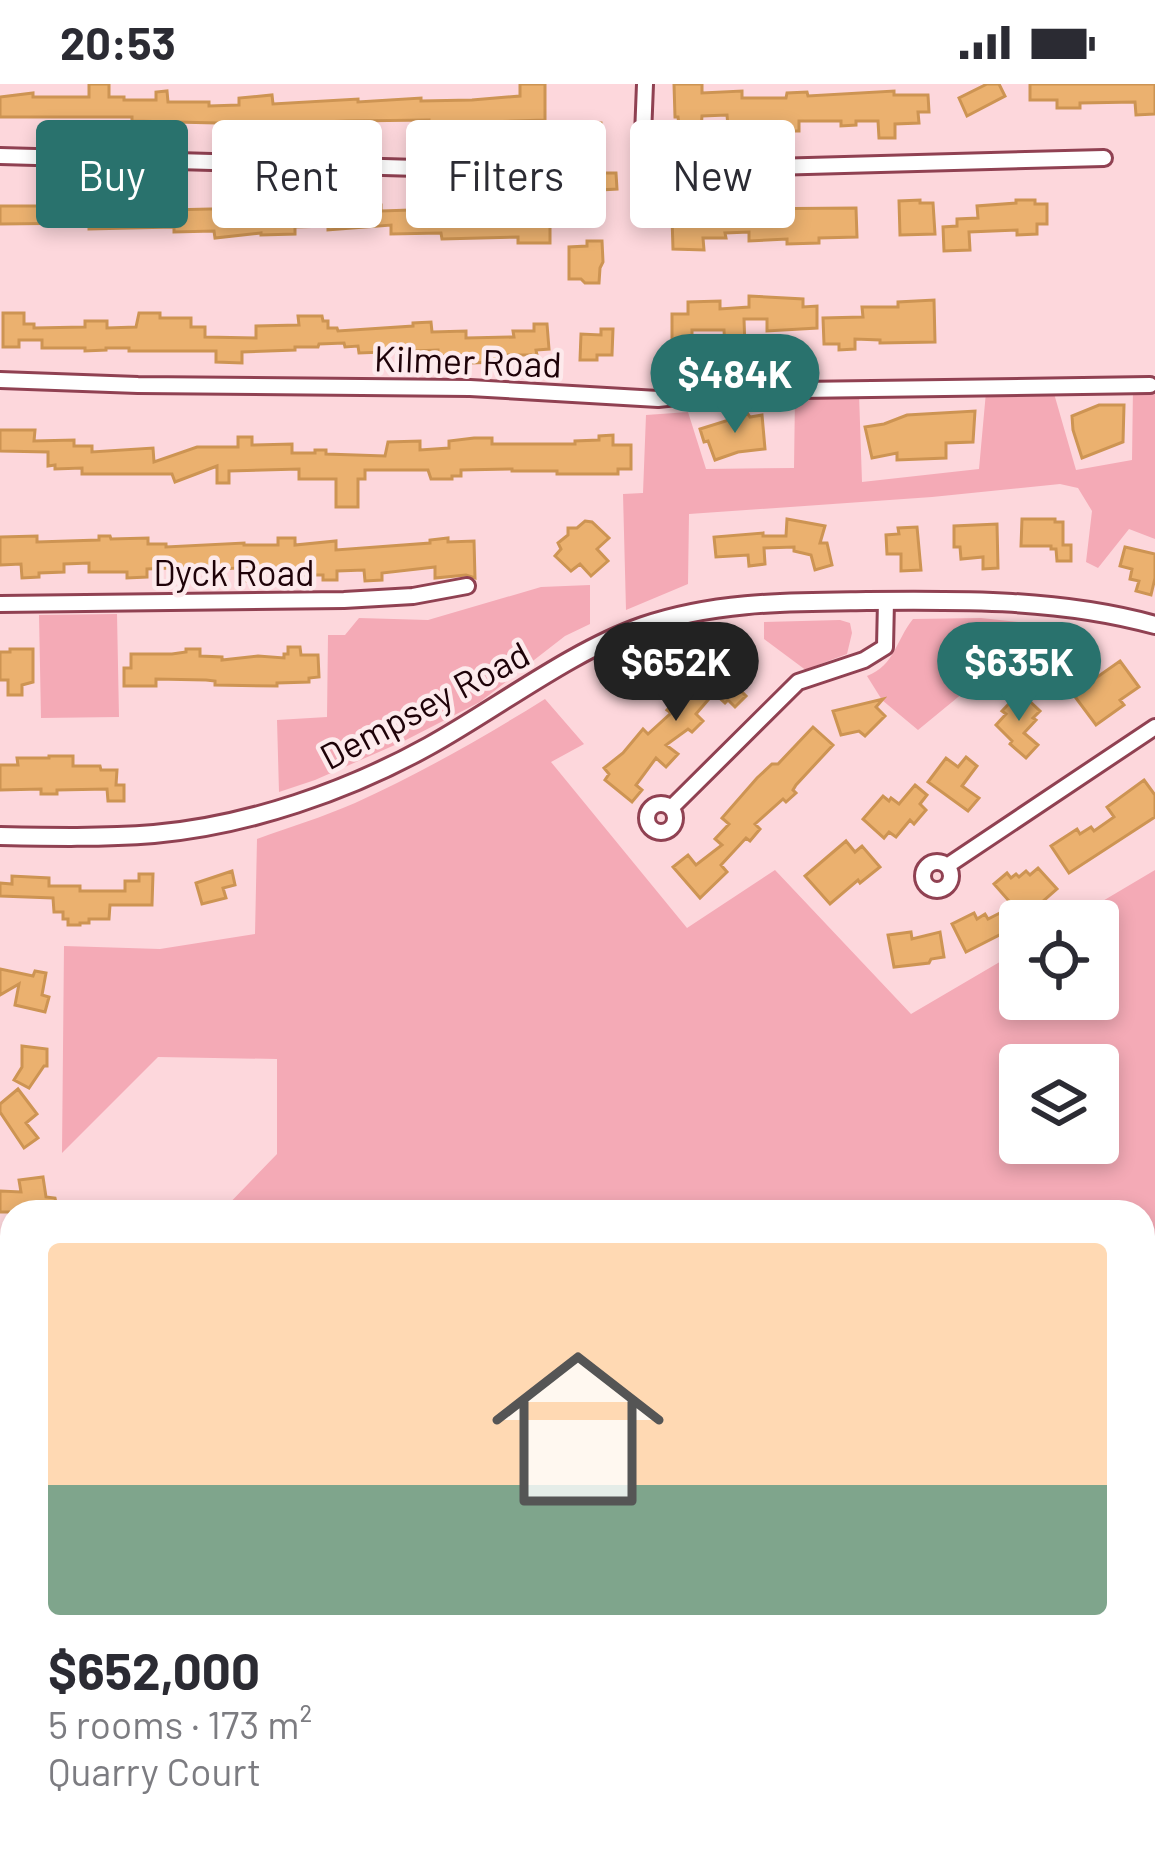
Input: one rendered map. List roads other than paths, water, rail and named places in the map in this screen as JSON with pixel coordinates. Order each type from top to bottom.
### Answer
[{"type":"street","points":[[644,120],[645,84]]},
{"type":"street","points":[[0,156],[406,168]]},
{"type":"street","points":[[795,166],[1104,158]]},
{"type":"street","name":"Kilmer Road","points":[[0,380],[470,388],[658,399],[733,392],[1150,386]]},
{"type":"street","name":"Dyck Road","points":[[0,604],[344,600],[413,596],[467,586]]},
{"type":"street","points":[[671,808],[797,682],[864,660],[885,647],[886,601]]},
{"type":"street","name":"Dempsey Road","points":[[0,836],[159,833],[265,812],[349,786],[428,746],[570,662],[637,628],[680,614],[736,604],[1037,604],[1155,625]]},
{"type":"street","points":[[947,866],[1155,727]]}]
